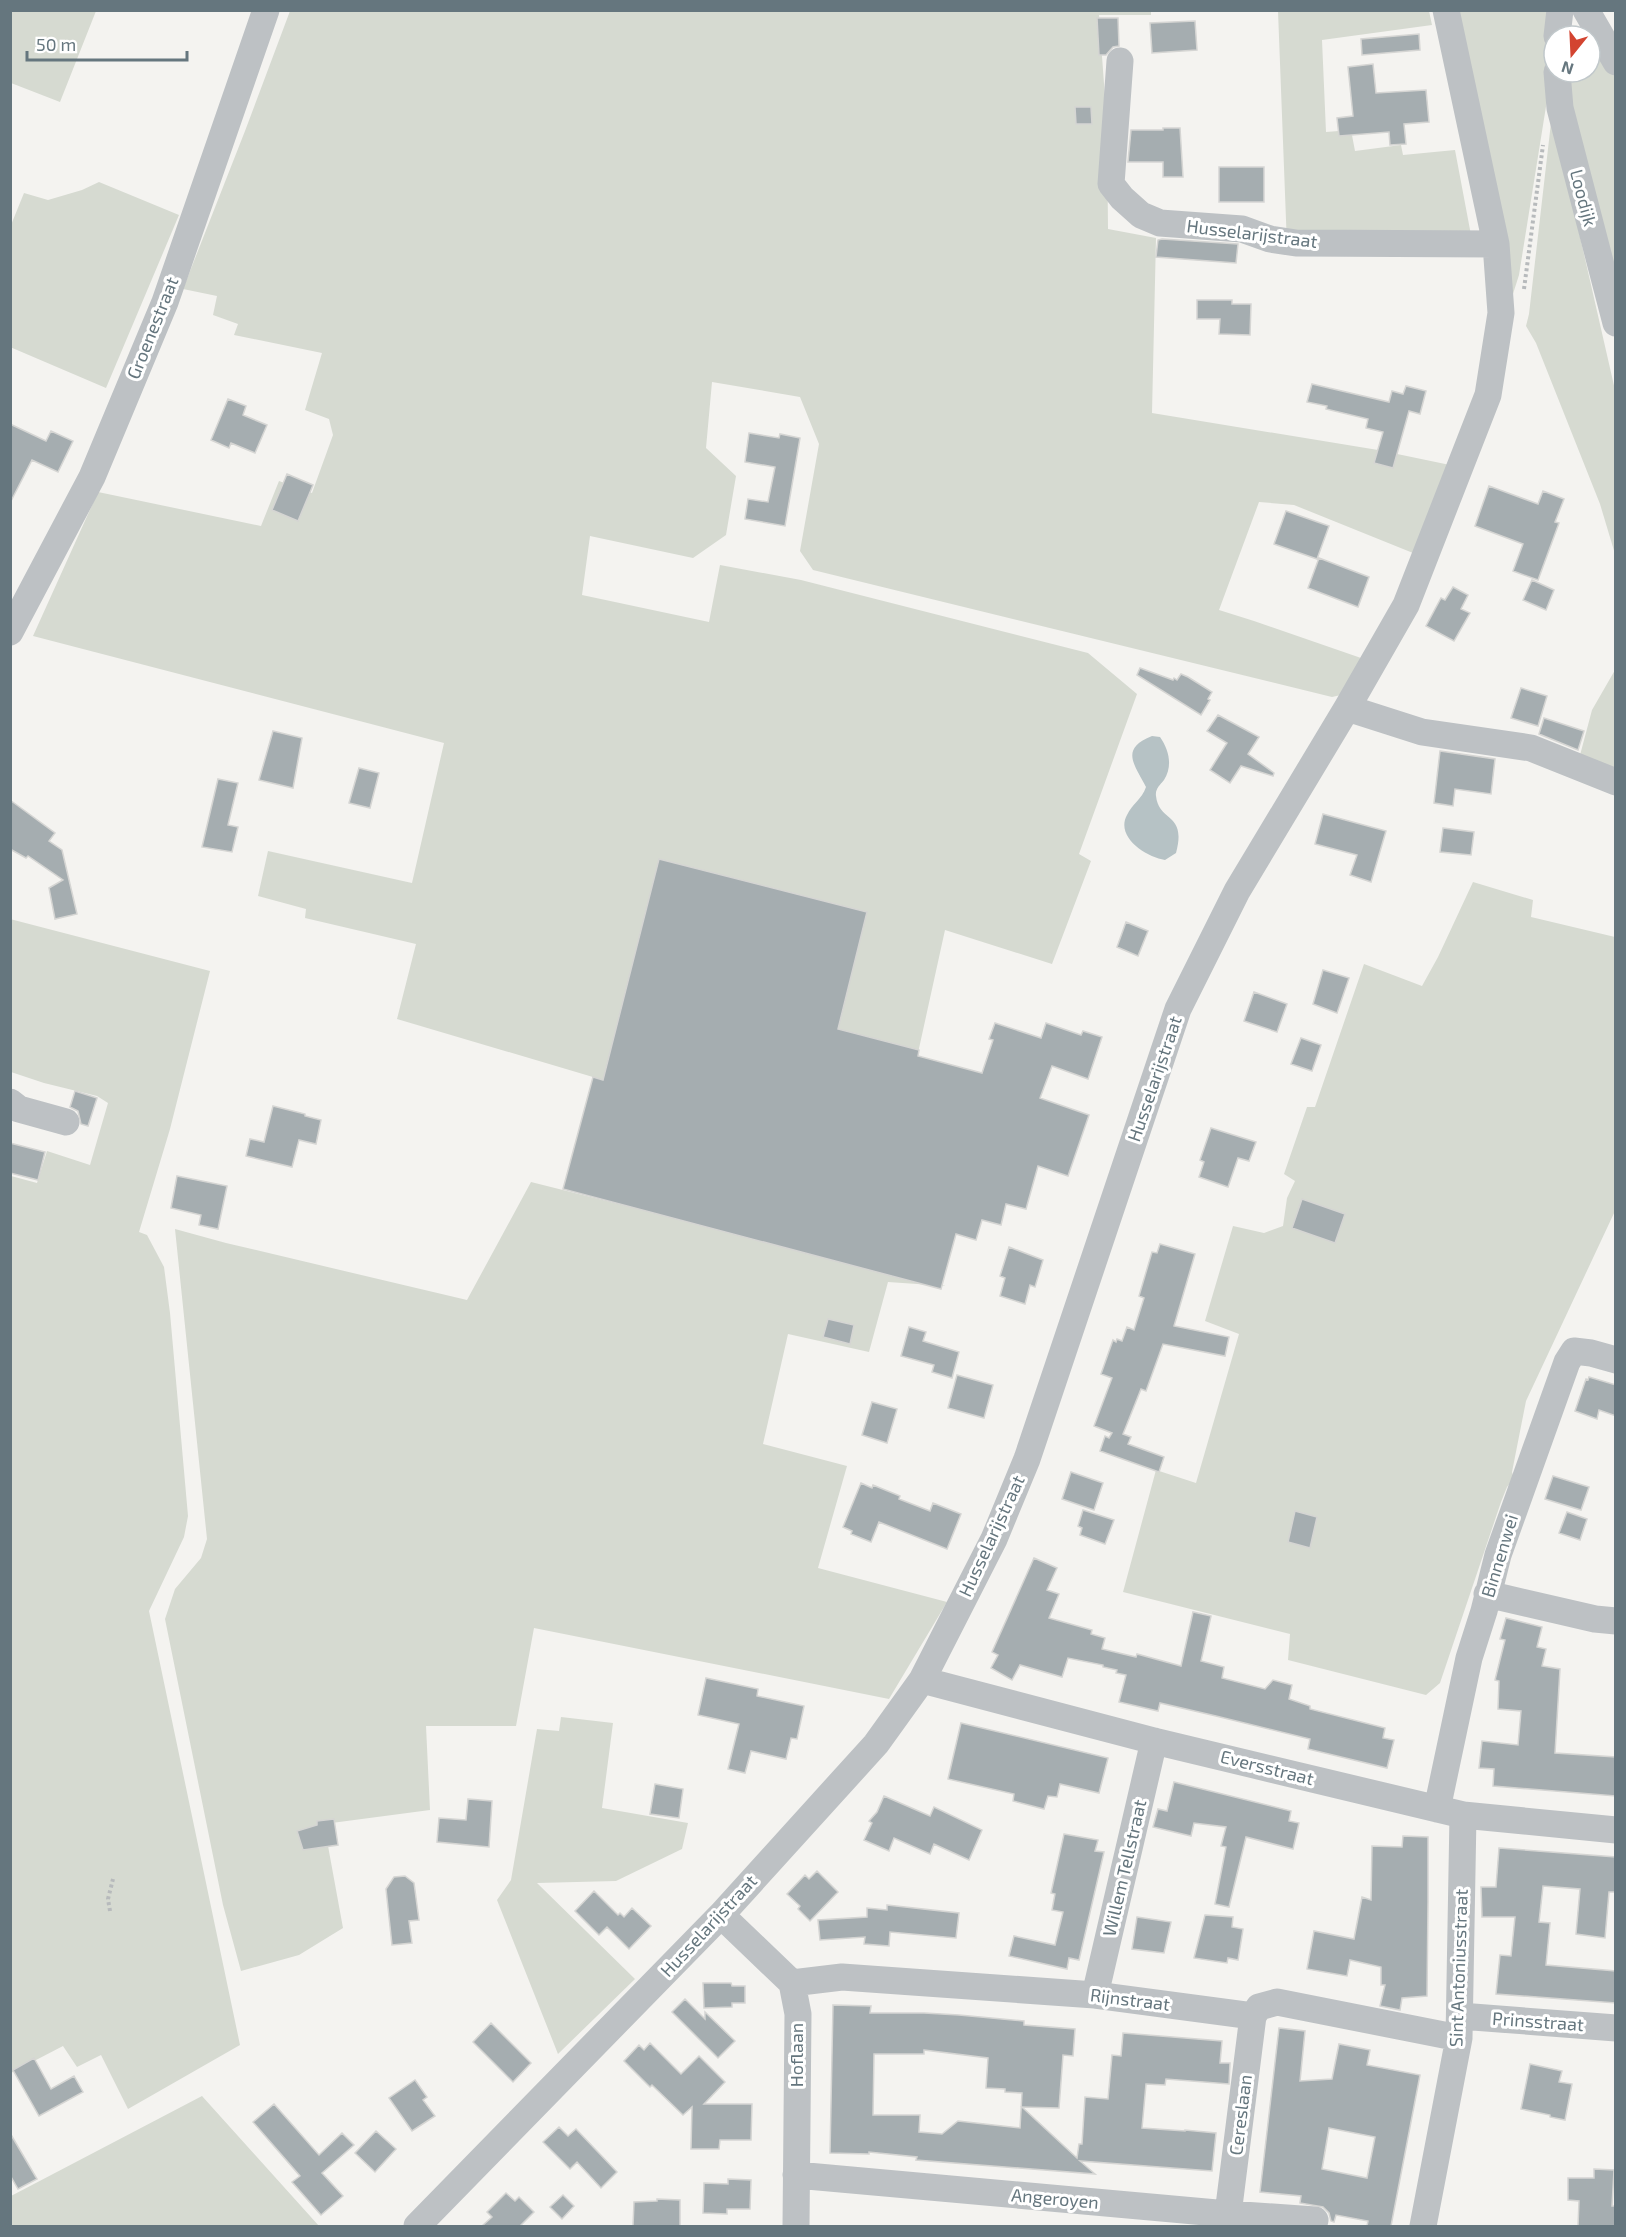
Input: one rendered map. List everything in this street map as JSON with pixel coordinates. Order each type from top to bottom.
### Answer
[{"type":"street","name":"Groenestraat","points":[[10,632],[92,477],[165,302],[266,10]]},
{"type":"street","name":"Husselarijstraat","points":[[417,2226],[721,1915],[876,1744],[922,1680],[994,1539],[1027,1459],[1178,1009],[1237,891],[1347,708],[1406,604],[1488,395],[1501,313],[1496,244],[1446,10]]},
{"type":"street","points":[[1586,10],[1616,62]]},
{"type":"street","name":"Husselarijstraat","points":[[1120,61],[1111,184],[1122,198],[1141,215],[1160,223],[1242,229],[1270,239],[1296,243],[1496,244]]},
{"type":"street","name":"Loodijk","points":[[1558,84],[1560,108],[1616,323]]},
{"type":"street","points":[[1347,708],[1422,732],[1531,748],[1616,782]]},
{"type":"street","points":[[10,1102],[19,1109],[66,1122]]},
{"type":"street","name":"Binnenwei","points":[[1450,1812],[1461,1690],[1498,1555],[1567,1362],[1574,1351],[1616,1360]]},
{"type":"street","points":[[1487,1594],[1595,1619],[1616,1621]]},
{"type":"street","name":"Eversstraat","points":[[922,1680],[1154,1741],[1450,1812],[1616,1830]]},
{"type":"street","name":"Willem Tellstraat","points":[[1095,1995],[1154,1741]]},
{"type":"street","name":"Sint Antoniusstraat","points":[[1423,2226],[1460,2027],[1450,1812]]},
{"type":"street","points":[[721,1915],[792,1983]]},
{"type":"street","name":"Rijnstraat","points":[[792,1983],[842,1977],[1095,1995],[1253,2016]]},
{"type":"street","name":"Hoflaan","points":[[792,1983],[798,2014],[796,2226]]},
{"type":"street","points":[[1253,2016],[1259,2007],[1277,2002],[1460,2027]]},
{"type":"street","name":"Cereslaan","points":[[1228,2214],[1253,2016]]},
{"type":"street","name":"Prinsstraat","points":[[1460,2027],[1616,2028]]},
{"type":"street","name":"Angeroyen","points":[[796,2175],[1315,2220]]},
{"type":"path","points":[[1524,291],[1544,140]]},
{"type":"path","points":[[110,1911],[108,1899],[113,1879]]},
{"type":"shaded area","points":[[10,11],[96,11],[60,102],[11,83]]},
{"type":"shaded area","points":[[290,11],[1151,11],[1151,15],[1099,15],[1107,125],[1108,229],[1156,238],[1152,413],[1378,450],[1450,465],[1413,553],[1294,505],[1259,502],[1219,610],[1361,658],[1341,695],[1332,697],[813,570],[800,551],[819,444],[800,397],[712,382],[706,448],[736,476],[726,535],[693,558],[590,536],[582,595],[709,622],[720,565],[801,580],[1088,653],[1137,694],[1079,854],[1091,861],[1052,964],[945,930],[918,1053],[838,1029],[867,912],[660,859],[603,1080],[397,1019],[416,944],[305,918],[306,909],[258,896],[268,851],[412,883],[444,743],[33,636],[98,492],[261,526],[279,481],[312,493],[333,435],[329,419],[305,410],[322,353],[234,335],[238,324],[213,315],[217,296],[183,289]]},
{"type":"shaded area","points":[[1278,11],[1429,11],[1432,25],[1322,40],[1326,132],[1351,130],[1355,151],[1401,145],[1403,155],[1455,150],[1474,251],[1287,246]]},
{"type":"shaded area","points":[[1450,11],[1555,11],[1553,24],[1542,24],[1542,84],[1548,84],[1548,94],[1519,275],[1505,319]]},
{"type":"shaded area","points":[[1602,58],[1615,76],[1615,296],[1571,128],[1567,84],[1602,84]]},
{"type":"shaded area","points":[[1552,114],[1615,390],[1615,554],[1600,504],[1536,343],[1526,326]]},
{"type":"shaded area","points":[[99,182],[179,215],[106,388],[10,347],[11,225],[24,193],[48,200],[82,190]]},
{"type":"shaded area","points":[[1615,670],[1615,775],[1579,759],[1592,710]]},
{"type":"shaded area","points":[[1152,736],[1160,737],[1169,758],[1167,775],[1156,791],[1158,805],[1175,824],[1178,831],[1176,853],[1165,860],[1149,855],[1134,845],[1125,831],[1124,823],[1146,787],[1134,765],[1133,752],[1136,746]]},
{"type":"shaded area","points":[[1473,882],[1533,900],[1531,917],[1615,937],[1615,1211],[1526,1401],[1512,1472],[1514,1479],[1507,1487],[1501,1502],[1440,1683],[1426,1695],[1288,1660],[1290,1634],[1123,1592],[1156,1470],[1196,1483],[1239,1334],[1205,1321],[1233,1226],[1264,1233],[1283,1226],[1287,1198],[1295,1181],[1284,1174],[1307,1107],[1315,1107],[1364,964],[1422,986]]},
{"type":"shaded area","points":[[10,919],[210,971],[170,1129],[139,1232],[147,1235],[164,1267],[188,1516],[184,1537],[149,1611],[240,2045],[128,2109],[101,2055],[77,2067],[63,2046],[11,2073],[11,1176],[37,1183],[47,1151],[90,1165],[108,1103],[97,1096],[11,1072]]},
{"type":"shaded area","points":[[531,1182],[946,1286],[888,1282],[869,1352],[788,1334],[763,1444],[847,1466],[818,1568],[947,1602],[889,1699],[534,1628],[516,1726],[426,1726],[430,1810],[324,1824],[343,1928],[299,1955],[241,1971],[223,1905],[165,1619],[175,1589],[201,1558],[207,1539],[175,1229],[467,1300]]},
{"type":"shaded area","points":[[561,1717],[613,1723],[602,1808],[688,1823],[682,1849],[616,1881],[537,1883],[635,1979],[558,2054],[497,1900],[511,1880],[537,1729],[559,1731]]},
{"type":"shaded area","points":[[202,2096],[319,2226],[11,2226],[11,2196]]},
{"type":"building","points":[[1097,18],[1118,18],[1119,46],[1113,47],[1106,55],[1099,55]]},
{"type":"building","points":[[1195,21],[1197,50],[1152,53],[1150,23]]},
{"type":"building","points":[[1419,34],[1420,50],[1362,55],[1361,39]]},
{"type":"building","points":[[1373,64],[1376,93],[1426,90],[1429,122],[1404,124],[1406,144],[1390,145],[1389,132],[1339,136],[1337,118],[1353,116],[1348,67]]},
{"type":"building","points":[[1075,107],[1091,107],[1092,124],[1076,124]]},
{"type":"building","points":[[1163,128],[1180,128],[1183,177],[1163,177],[1163,162],[1128,162],[1131,130],[1163,130]]},
{"type":"building","points":[[1219,167],[1264,167],[1264,202],[1219,202]]},
{"type":"building","points":[[1158,240],[1238,244],[1236,263],[1156,257]]},
{"type":"building","points":[[1197,300],[1232,300],[1232,304],[1251,304],[1250,335],[1219,334],[1220,319],[1197,319]]},
{"type":"building","points":[[1312,384],[1389,402],[1392,391],[1403,394],[1406,386],[1426,391],[1420,414],[1409,411],[1393,468],[1374,463],[1383,432],[1366,428],[1368,419],[1307,402]]},
{"type":"building","points":[[228,399],[246,406],[243,415],[267,425],[255,453],[231,443],[229,448],[211,440]]},
{"type":"building","points":[[10,424],[46,441],[51,431],[73,441],[58,472],[32,460],[10,503]]},
{"type":"building","points":[[749,433],[779,438],[780,434],[800,438],[785,526],[745,519],[748,499],[768,502],[775,467],[745,462]]},
{"type":"building","points":[[287,474],[313,485],[298,521],[272,510]]},
{"type":"building","points":[[1489,486],[1538,504],[1543,491],[1564,499],[1555,522],[1559,523],[1538,580],[1513,571],[1523,544],[1475,526]]},
{"type":"building","points":[[1286,511],[1329,526],[1317,559],[1274,544]]},
{"type":"building","points":[[1319,558],[1369,577],[1358,607],[1308,588]]},
{"type":"building","points":[[1532,580],[1554,590],[1546,610],[1523,600]]},
{"type":"building","points":[[1453,587],[1468,595],[1461,609],[1470,613],[1454,641],[1426,626],[1441,598],[1445,600]]},
{"type":"building","points":[[1140,668],[1173,680],[1174,678],[1177,680],[1181,674],[1212,692],[1201,715],[1137,675]]},
{"type":"building","points":[[1521,688],[1547,696],[1538,726],[1511,718]]},
{"type":"building","points":[[1218,715],[1259,737],[1248,754],[1274,773],[1273,776],[1241,766],[1230,783],[1210,770],[1227,743],[1207,731]]},
{"type":"building","points":[[1544,718],[1584,731],[1578,750],[1539,734]]},
{"type":"building","points":[[273,731],[302,738],[293,788],[259,780]]},
{"type":"building","points":[[1440,751],[1495,759],[1491,794],[1455,789],[1453,806],[1434,803]]},
{"type":"building","points":[[359,768],[379,773],[370,808],[349,803]]},
{"type":"building","points":[[218,779],[238,783],[228,825],[238,827],[232,852],[202,847]]},
{"type":"building","points":[[10,800],[55,833],[49,841],[62,850],[77,914],[55,919],[49,888],[63,880],[28,856],[26,858],[10,849]]},
{"type":"building","points":[[1323,814],[1386,831],[1371,882],[1350,875],[1357,855],[1315,844]]},
{"type":"building","points":[[1443,828],[1474,832],[1471,855],[1440,852]]},
{"type":"building","points":[[659,859],[867,912],[838,1029],[919,1050],[918,1056],[982,1073],[993,1040],[989,1039],[995,1023],[1041,1038],[1046,1023],[1081,1035],[1083,1031],[1102,1037],[1088,1079],[1052,1066],[1040,1098],[1089,1115],[1068,1176],[1038,1166],[1026,1209],[1006,1204],[1001,1225],[982,1220],[976,1240],[956,1234],[941,1289],[563,1189],[593,1077],[603,1080]]},
{"type":"building","points":[[1126,922],[1148,931],[1138,956],[1117,947]]},
{"type":"building","points":[[1323,970],[1349,978],[1337,1013],[1313,1004]]},
{"type":"building","points":[[1254,992],[1287,1004],[1277,1032],[1244,1021]]},
{"type":"building","points":[[1301,1038],[1321,1045],[1312,1071],[1291,1064]]},
{"type":"building","points":[[75,1091],[97,1098],[88,1126],[81,1124],[78,1111],[70,1107]]},
{"type":"building","points":[[273,1106],[321,1120],[316,1144],[299,1140],[292,1167],[246,1156],[250,1139],[264,1142]]},
{"type":"building","points":[[1211,1128],[1256,1142],[1249,1161],[1238,1158],[1228,1187],[1199,1177],[1204,1162],[1200,1160]]},
{"type":"building","points":[[10,1143],[45,1152],[38,1180],[10,1173]]},
{"type":"building","points":[[177,1176],[227,1186],[218,1229],[199,1225],[201,1215],[171,1208]]},
{"type":"building","points":[[1302,1199],[1345,1214],[1335,1243],[1292,1228]]},
{"type":"building","points":[[1160,1244],[1195,1254],[1174,1326],[1229,1337],[1225,1356],[1163,1344],[1146,1391],[1141,1389],[1123,1434],[1131,1437],[1128,1444],[1164,1457],[1159,1472],[1100,1451],[1105,1436],[1109,1438],[1112,1433],[1094,1426],[1112,1378],[1101,1374],[1113,1340],[1122,1341],[1127,1327],[1134,1330],[1144,1298],[1139,1296],[1152,1252],[1157,1253]]},
{"type":"building","points":[[1009,1247],[1043,1260],[1035,1287],[1030,1285],[1025,1304],[1000,1296],[1005,1278],[1000,1276]]},
{"type":"building","points":[[828,1319],[854,1325],[850,1344],[823,1337]]},
{"type":"building","points":[[909,1327],[926,1332],[923,1341],[959,1352],[952,1378],[932,1372],[934,1365],[901,1356]]},
{"type":"building","points":[[957,1375],[993,1385],[984,1418],[948,1408]]},
{"type":"building","points":[[1589,1377],[1616,1385],[1616,1416],[1599,1410],[1597,1419],[1575,1411],[1586,1379],[1588,1380]]},
{"type":"building","points":[[872,1402],[897,1409],[887,1443],[862,1435]]},
{"type":"building","points":[[1071,1472],[1103,1483],[1094,1510],[1062,1499]]},
{"type":"building","points":[[1553,1476],[1589,1487],[1581,1510],[1545,1499]]},
{"type":"building","points":[[861,1483],[872,1488],[873,1485],[900,1496],[899,1499],[930,1511],[933,1503],[961,1514],[947,1549],[879,1522],[871,1542],[851,1534],[852,1531],[843,1527]]},
{"type":"building","points":[[1083,1510],[1114,1520],[1105,1544],[1080,1535],[1082,1528],[1078,1526]]},
{"type":"building","points":[[1295,1511],[1317,1517],[1310,1548],[1288,1542]]},
{"type":"building","points":[[1567,1512],[1587,1519],[1580,1540],[1559,1533]]},
{"type":"building","points":[[1034,1558],[1057,1568],[1047,1590],[1059,1594],[1049,1618],[1092,1630],[1091,1634],[1105,1638],[1102,1649],[1136,1657],[1137,1654],[1181,1666],[1193,1612],[1211,1616],[1201,1661],[1224,1667],[1222,1678],[1265,1689],[1273,1680],[1292,1685],[1289,1699],[1310,1706],[1310,1709],[1385,1728],[1383,1738],[1394,1740],[1387,1768],[1308,1749],[1310,1739],[1160,1703],[1158,1711],[1119,1702],[1126,1675],[1116,1673],[1117,1670],[1103,1667],[1103,1665],[1068,1658],[1062,1677],[1020,1665],[1012,1680],[991,1668],[998,1655],[992,1652]]},
{"type":"building","points":[[1506,1618],[1542,1627],[1537,1647],[1546,1649],[1542,1666],[1560,1669],[1555,1753],[1616,1757],[1616,1796],[1493,1786],[1494,1769],[1479,1768],[1482,1741],[1518,1745],[1521,1711],[1498,1709],[1499,1681],[1495,1680],[1505,1640],[1500,1639]]},
{"type":"building","points":[[706,1678],[758,1689],[757,1696],[804,1706],[797,1739],[791,1738],[786,1759],[751,1751],[745,1773],[728,1769],[739,1724],[698,1715]]},
{"type":"building","points":[[961,1723],[1108,1758],[1099,1793],[1060,1784],[1057,1797],[1048,1796],[1044,1809],[1013,1801],[1014,1794],[948,1779]]},
{"type":"building","points":[[1174,1782],[1291,1811],[1289,1821],[1299,1823],[1293,1849],[1246,1837],[1229,1907],[1215,1904],[1226,1847],[1221,1846],[1226,1827],[1194,1823],[1191,1836],[1153,1827],[1158,1809],[1167,1811]]},
{"type":"building","points":[[655,1784],[683,1789],[679,1818],[650,1814]]},
{"type":"building","points":[[884,1796],[930,1816],[934,1807],[982,1830],[969,1860],[934,1844],[930,1854],[894,1838],[889,1851],[864,1840],[872,1823],[869,1821],[877,1812]]},
{"type":"building","points":[[468,1799],[492,1801],[489,1847],[437,1842],[439,1818],[466,1820]]},
{"type":"building","points":[[334,1819],[338,1845],[303,1850],[297,1831],[317,1825],[317,1821]]},
{"type":"building","points":[[1064,1834],[1098,1840],[1095,1851],[1104,1852],[1079,1960],[1069,1958],[1067,1969],[1009,1956],[1014,1936],[1055,1945],[1063,1912],[1052,1910],[1055,1894],[1051,1893]]},
{"type":"building","points":[[1403,1836],[1428,1837],[1427,1996],[1402,1998],[1400,2010],[1380,2006],[1385,1985],[1381,1985],[1381,1967],[1350,1960],[1347,1976],[1307,1969],[1314,1931],[1354,1939],[1362,1897],[1371,1900],[1372,1846],[1402,1847]]},
{"type":"building","points":[[1499,1848],[1616,1857],[1616,1892],[1609,1892],[1605,1938],[1576,1934],[1580,1889],[1543,1886],[1539,1922],[1550,1923],[1546,1965],[1616,1971],[1616,2003],[1496,1994],[1500,1955],[1511,1956],[1515,1917],[1482,1917],[1481,1887],[1496,1887]]},
{"type":"building","points":[[817,1871],[838,1892],[810,1921],[798,1909],[800,1906],[787,1894],[805,1875],[809,1879]]},
{"type":"building","points":[[405,1876],[414,1883],[419,1920],[409,1921],[412,1943],[392,1945],[386,1889],[394,1877]]},
{"type":"building","points":[[594,1891],[618,1915],[620,1913],[624,1917],[632,1908],[651,1926],[629,1949],[607,1927],[599,1935],[575,1911]]},
{"type":"building","points":[[887,1905],[959,1913],[956,1938],[890,1932],[889,1946],[864,1944],[865,1937],[820,1940],[818,1920],[867,1917],[867,1908],[887,1910]]},
{"type":"building","points":[[1205,1915],[1233,1917],[1232,1927],[1243,1929],[1238,1960],[1228,1958],[1227,1963],[1194,1958]]},
{"type":"building","points":[[1137,1917],[1171,1922],[1164,1953],[1132,1949]]},
{"type":"building","points":[[703,1983],[731,1983],[732,1986],[745,1986],[745,2003],[732,2003],[732,2007],[704,2008]]},
{"type":"building","points":[[685,1999],[705,2019],[705,2012],[735,2041],[718,2058],[672,2012]]},
{"type":"building","points":[[833,2005],[871,2006],[870,2013],[959,2015],[1024,2021],[1024,2025],[1075,2029],[1073,2056],[1063,2055],[1059,2108],[1022,2107],[1077,2158],[1079,2144],[1082,2144],[1085,2097],[1108,2099],[1112,2055],[1121,2056],[1123,2033],[1222,2041],[1220,2063],[1230,2063],[1229,2084],[1166,2079],[1165,2085],[1146,2084],[1142,2128],[1216,2133],[1212,2171],[1080,2161],[1095,2174],[916,2160],[917,2157],[869,2152],[869,2154],[830,2153]],"holes":[[[924,2050],[988,2058],[986,2088],[1022,2093],[1020,2128],[958,2121],[942,2134],[919,2132],[920,2115],[873,2115],[874,2054],[924,2054]]]},
{"type":"building","points":[[491,2023],[531,2063],[513,2082],[473,2042]]},
{"type":"building","points":[[1279,2028],[1305,2031],[1300,2081],[1332,2079],[1339,2044],[1370,2050],[1367,2065],[1420,2075],[1391,2226],[1367,2226],[1368,2221],[1336,2215],[1334,2222],[1331,2221],[1329,2213],[1323,2207],[1300,2203],[1301,2196],[1260,2192]],"holes":[[[1329,2128],[1375,2137],[1367,2178],[1322,2169]]]},
{"type":"building","points":[[650,2043],[681,2074],[699,2056],[725,2082],[704,2104],[752,2104],[751,2140],[720,2140],[719,2149],[691,2149],[692,2107],[683,2115],[624,2061],[639,2045],[644,2050]]},
{"type":"building","points":[[34,2058],[51,2089],[74,2076],[83,2092],[39,2116],[13,2070]]},
{"type":"building","points":[[1530,2064],[1562,2071],[1559,2082],[1572,2084],[1565,2120],[1521,2109]]},
{"type":"building","points":[[415,2080],[427,2097],[423,2100],[435,2116],[412,2131],[389,2098]]},
{"type":"building","points":[[274,2104],[319,2155],[342,2133],[354,2145],[322,2173],[343,2196],[321,2215],[292,2182],[300,2176],[253,2122]]},
{"type":"building","points":[[559,2127],[568,2136],[576,2129],[617,2172],[601,2188],[577,2162],[570,2169],[543,2142]]},
{"type":"building","points":[[376,2131],[396,2149],[375,2172],[355,2153]]},
{"type":"building","points":[[10,2133],[37,2179],[18,2189],[10,2175]]},
{"type":"building","points":[[1594,2169],[1614,2170],[1612,2206],[1616,2206],[1616,2226],[1578,2226],[1579,2201],[1568,2200],[1568,2178],[1594,2178]]},
{"type":"building","points":[[728,2179],[751,2180],[750,2209],[727,2209],[727,2214],[703,2213],[704,2183],[728,2184]]},
{"type":"building","points":[[506,2193],[515,2201],[519,2197],[534,2212],[520,2226],[482,2226],[492,2217],[487,2212]]},
{"type":"building","points":[[563,2195],[574,2206],[562,2219],[550,2207]]},
{"type":"building","points":[[657,2199],[680,2200],[680,2226],[633,2226],[634,2202],[657,2201]]}]
